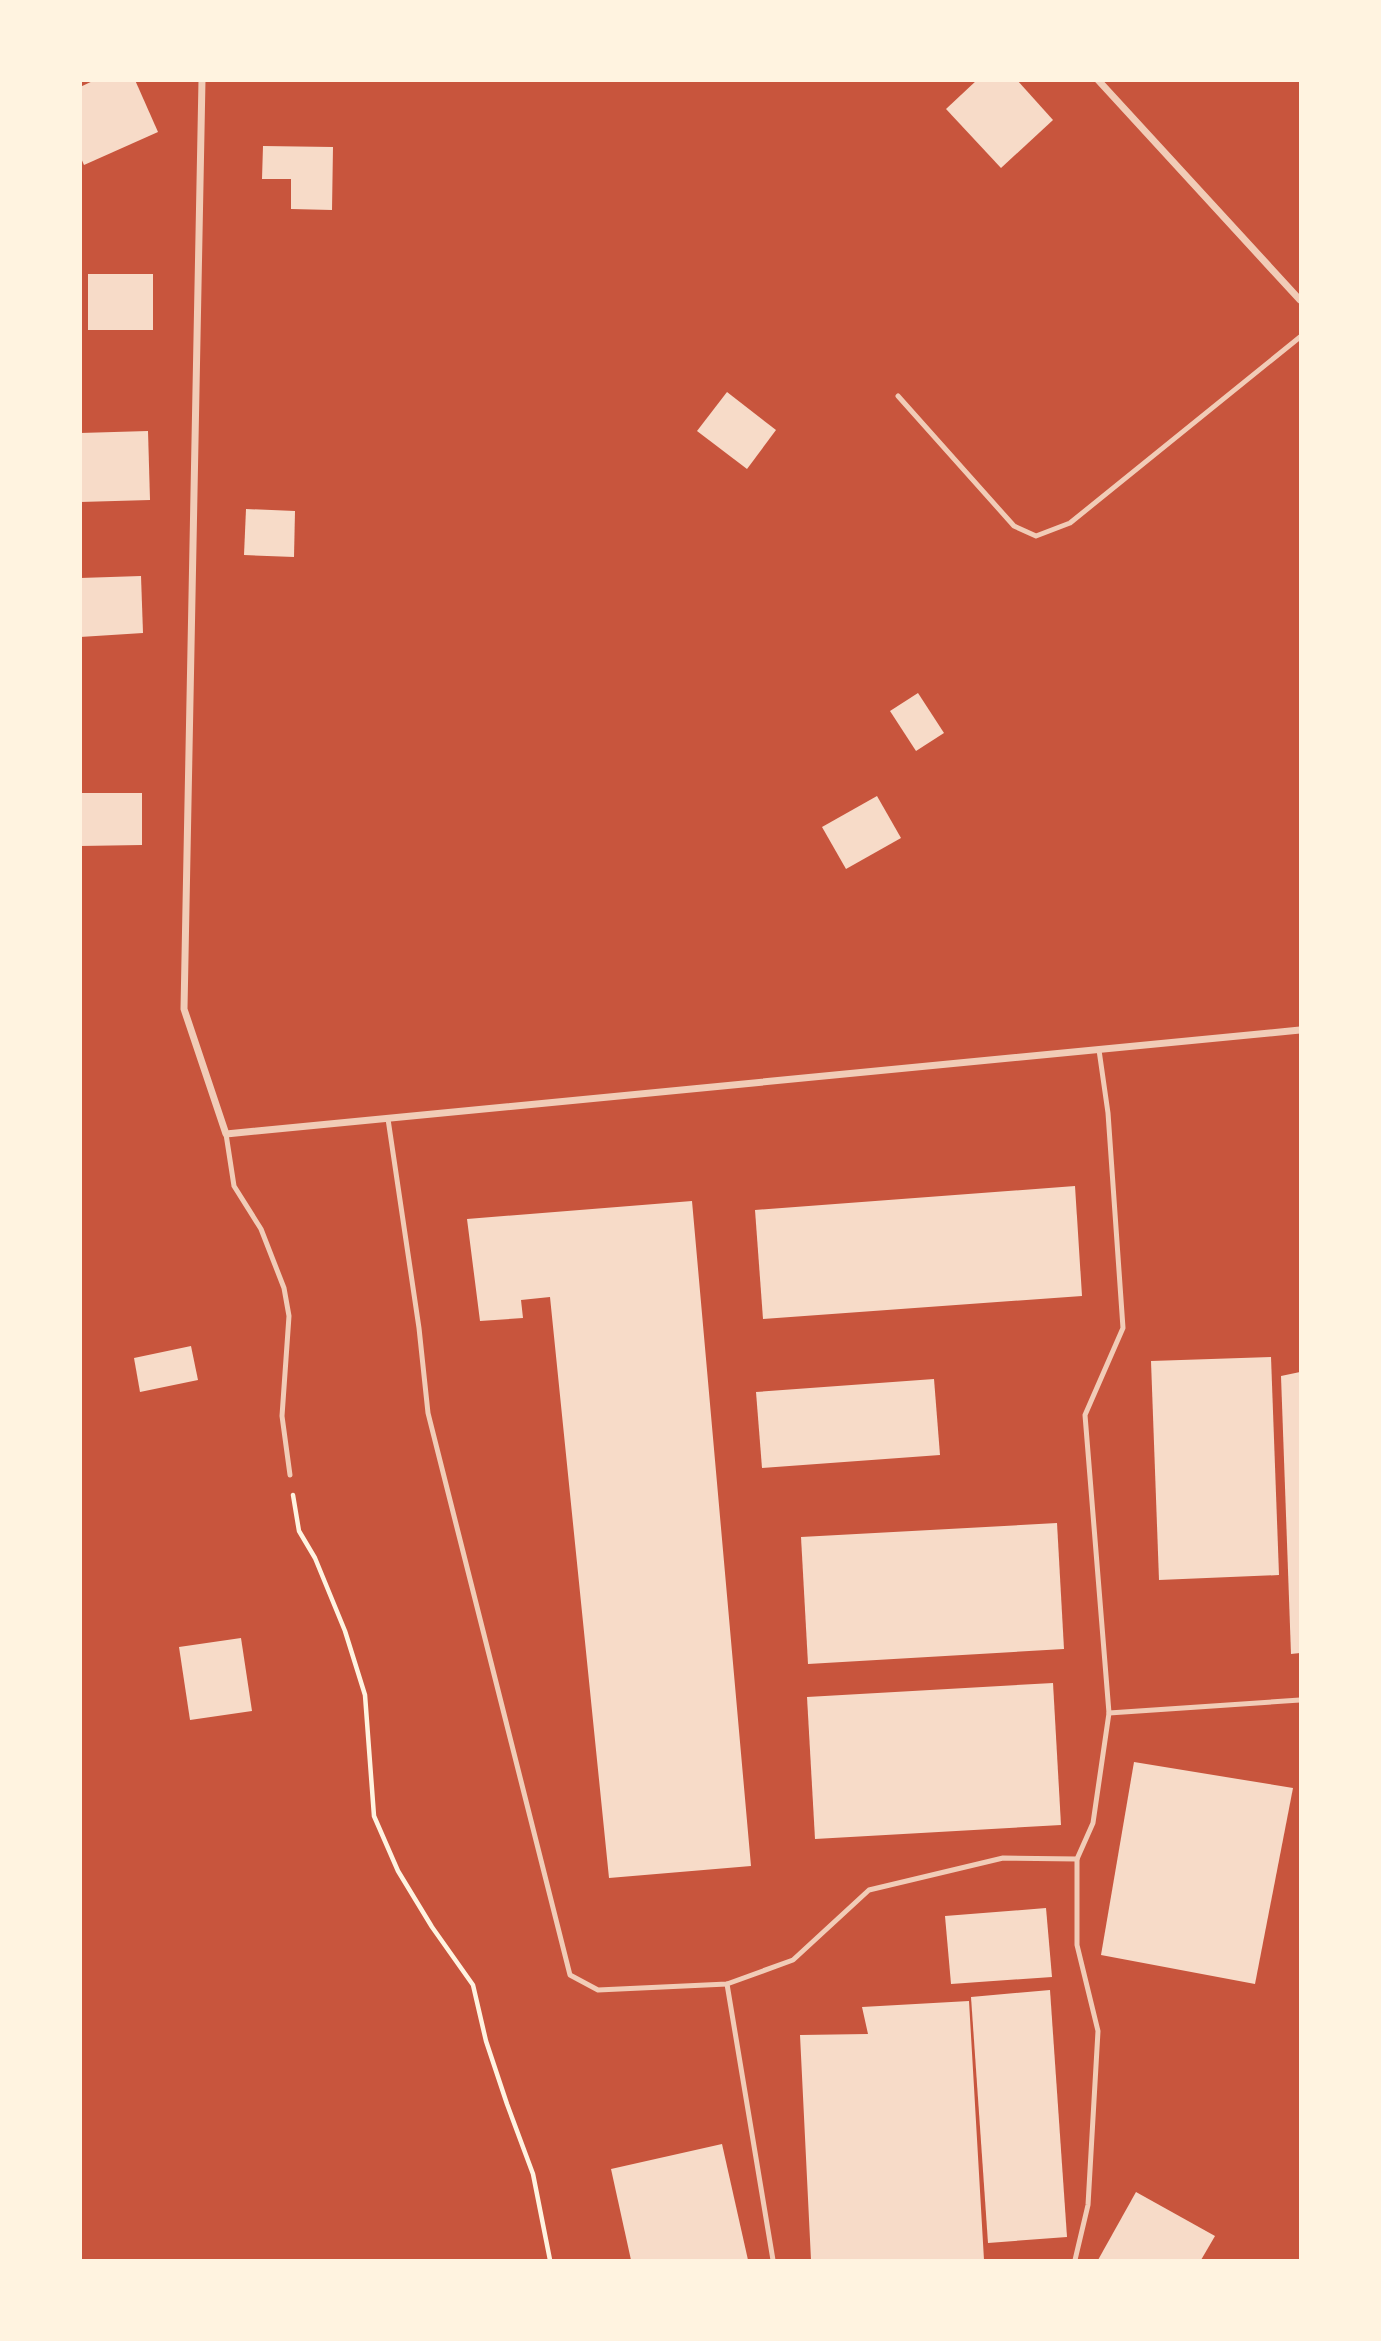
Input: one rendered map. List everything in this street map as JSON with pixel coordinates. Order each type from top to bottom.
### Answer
[{"type":"street","points":[[202,80],[184,1009],[226,1134],[1300,1030]]},
{"type":"street","points":[[1098,80],[1300,300]]},
{"type":"lane","points":[[898,396],[1014,526],[1036,536],[1070,523],[1300,337]]},
{"type":"lane","points":[[1075,2260],[1088,2206],[1098,2031],[1077,1945],[1077,1859],[1093,1823],[1109,1713],[1085,1415],[1123,1328],[1108,1113],[1099,1050]]},
{"type":"lane","points":[[388,1119],[419,1328],[428,1413],[570,1975],[598,1990],[727,1984],[793,1960],[869,1890],[1003,1858],[1077,1859]]},
{"type":"lane","points":[[226,1134],[234,1185],[261,1229],[284,1288],[289,1316],[282,1416],[290,1475]]},
{"type":"lane","points":[[1109,1713],[1300,1700]]},
{"type":"lane","points":[[727,1984],[773,2260]]},
{"type":"path","points":[[290,1475],[299,1531],[315,1558],[345,1631],[365,1696],[374,1816],[398,1871],[432,1927],[473,1984],[486,2041],[506,2104],[533,2174],[550,2260]]},
{"type":"building","points":[[95,80],[135,80],[158,132],[84,165],[80,156],[80,87]]},
{"type":"building","points":[[977,80],[1017,80],[1053,120],[1001,168],[946,109]]},
{"type":"building","points":[[263,146],[333,147],[332,210],[291,209],[291,179],[262,179]]},
{"type":"building","points":[[88,274],[153,274],[153,330],[88,330]]},
{"type":"building","points":[[727,392],[776,430],[747,469],[697,431]]},
{"type":"building","points":[[148,431],[150,500],[80,502],[80,433]]},
{"type":"building","points":[[246,509],[295,511],[294,557],[244,555]]},
{"type":"building","points":[[141,576],[143,633],[80,637],[80,578]]},
{"type":"building","points":[[918,693],[944,733],[916,751],[890,711]]},
{"type":"building","points":[[80,793],[142,793],[142,845],[80,846]]},
{"type":"building","points":[[877,796],[901,838],[846,869],[822,827]]},
{"type":"building","points":[[1075,1186],[1082,1296],[763,1319],[755,1210]]},
{"type":"building","points":[[692,1201],[751,1866],[609,1878],[550,1297],[521,1300],[523,1318],[480,1321],[467,1219]]},
{"type":"building","points":[[191,1346],[198,1380],[140,1392],[134,1358]]},
{"type":"building","points":[[1271,1357],[1279,1575],[1159,1580],[1151,1361]]},
{"type":"building","points":[[1300,1372],[1300,1653],[1291,1654],[1281,1376]]},
{"type":"building","points":[[934,1379],[940,1455],[762,1468],[756,1392]]},
{"type":"building","points":[[1057,1523],[1064,1649],[808,1664],[801,1537]]},
{"type":"building","points":[[241,1638],[252,1711],[190,1720],[179,1647]]},
{"type":"building","points":[[1053,1683],[1061,1825],[815,1839],[807,1697]]},
{"type":"building","points":[[1134,1762],[1293,1788],[1255,1984],[1101,1955]]},
{"type":"building","points":[[1046,1908],[1052,1977],[951,1984],[945,1916]]},
{"type":"building","points":[[1050,1990],[1067,2237],[988,2243],[971,1997]]},
{"type":"building","points":[[969,2001],[984,2260],[811,2260],[800,2035],[868,2034],[862,2007]]},
{"type":"building","points":[[722,2144],[748,2260],[631,2260],[611,2169]]},
{"type":"building","points":[[1136,2192],[1215,2236],[1201,2260],[1098,2260]]}]
